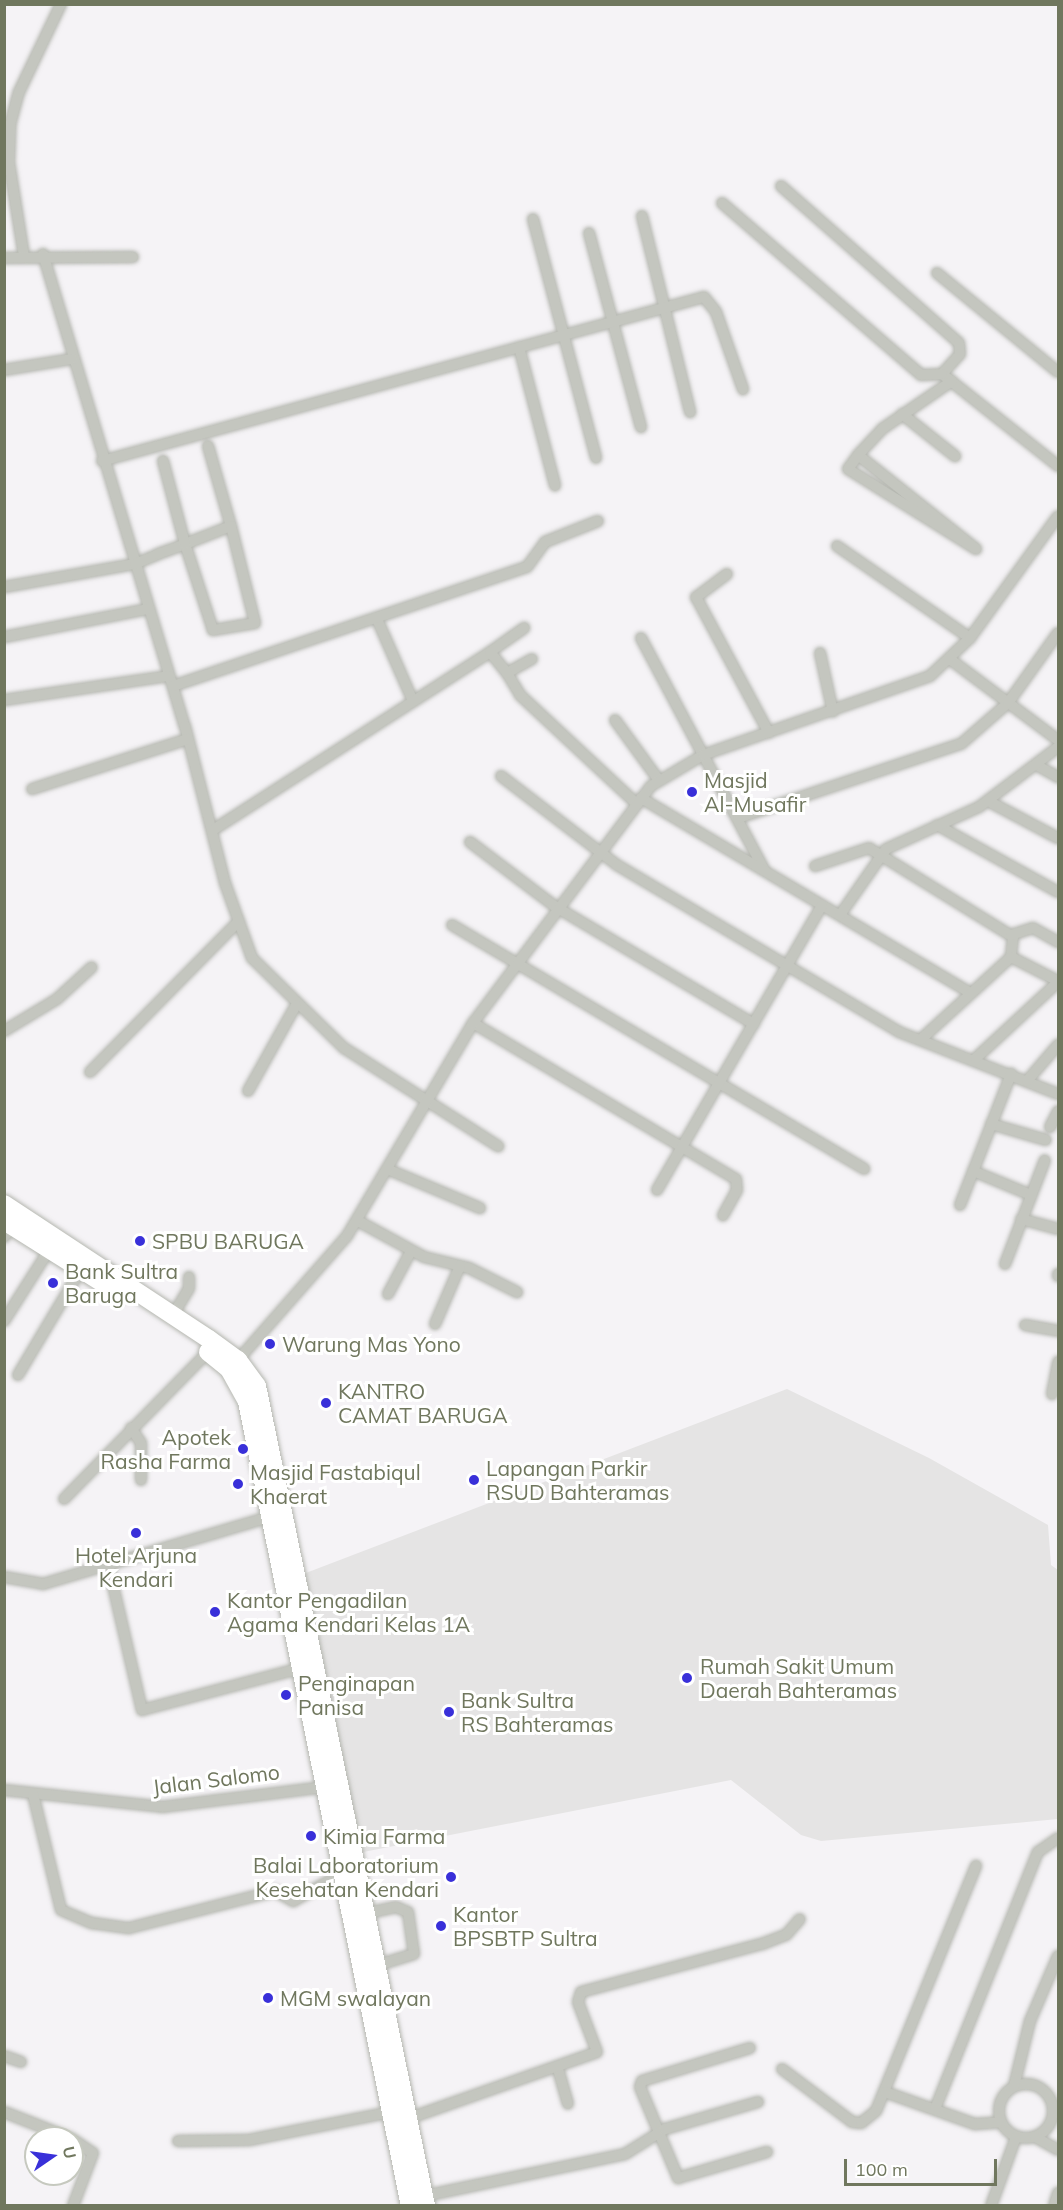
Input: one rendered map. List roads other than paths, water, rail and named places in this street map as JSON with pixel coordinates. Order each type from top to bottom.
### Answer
[{"type":"highway","points":[[4,1204],[229,1368],[247,1402],[272,1516],[295,1596],[301,1668],[326,1787],[368,1913],[378,1965],[398,2116]]},
{"type":"highway","points":[[7,1228],[49,1250],[80,1271],[106,1278],[172,1315],[238,1360],[257,1386],[341,1830],[342,1874],[420,2202]]},
{"type":"street","points":[[24,256],[9,162],[10,125],[19,92],[61,4]]},
{"type":"street","points":[[781,186],[959,344],[960,354],[942,374]]},
{"type":"street","points":[[722,202],[921,375],[942,374],[1059,466]]},
{"type":"street","points":[[642,216],[690,412]]},
{"type":"street","points":[[534,219],[596,458]]},
{"type":"street","points":[[589,233],[641,427]]},
{"type":"street","points":[[43,254],[102,461],[171,681],[239,921],[256,964],[296,1005],[344,1048],[498,1146]]},
{"type":"street","points":[[4,258],[43,254],[70,260],[133,257]]},
{"type":"street","points":[[937,273],[1059,372]]},
{"type":"street","points":[[102,461],[704,297],[711,301],[743,389]]},
{"type":"street","points":[[519,347],[555,485]]},
{"type":"street","points":[[4,370],[72,359]]},
{"type":"street","points":[[858,455],[972,542],[976,549],[848,469],[858,455],[902,414],[952,381]]},
{"type":"street","points":[[902,414],[955,456]]},
{"type":"street","points":[[163,461],[185,544],[213,630],[252,625],[256,620],[208,446]]},
{"type":"street","points":[[238,1360],[358,1221],[424,1099],[473,1023],[556,907],[658,779],[703,755],[920,681],[951,660],[970,638],[1059,516]]},
{"type":"street","points":[[4,700],[171,681],[377,619],[526,567],[545,542],[598,521]]},
{"type":"street","points":[[4,587],[135,564],[231,526]]},
{"type":"street","points":[[837,546],[970,638]]},
{"type":"street","points":[[727,574],[696,597],[769,733]]},
{"type":"street","points":[[4,637],[148,609]]},
{"type":"street","points":[[377,619],[413,701]]},
{"type":"street","points":[[213,830],[525,628]]},
{"type":"street","points":[[738,818],[952,748],[1008,703],[1059,633]]},
{"type":"street","points":[[641,638],[764,869]]},
{"type":"street","points":[[490,652],[540,718],[639,801],[764,869],[971,993]]},
{"type":"street","points":[[820,653],[833,712]]},
{"type":"street","points":[[507,673],[532,659]]},
{"type":"street","points":[[951,660],[1059,740]]},
{"type":"street","points":[[615,720],[658,779]]},
{"type":"street","points":[[32,789],[188,739]]},
{"type":"street","points":[[840,915],[880,855],[988,801],[1038,766],[1059,747]]},
{"type":"street","points":[[1038,766],[1059,777]]},
{"type":"street","points":[[501,776],[598,853],[788,965],[920,1040],[976,1058],[1059,1094]]},
{"type":"street","points":[[988,801],[1059,838]]},
{"type":"street","points":[[937,825],[1059,892]]},
{"type":"street","points":[[470,842],[556,907],[754,1024]]},
{"type":"street","points":[[814,866],[864,849],[880,855],[1011,935],[1033,928],[1059,942]]},
{"type":"street","points":[[657,1190],[822,905]]},
{"type":"street","points":[[90,1072],[239,921]]},
{"type":"street","points":[[452,925],[718,1085],[864,1169]]},
{"type":"street","points":[[920,1040],[1011,957],[1011,935]]},
{"type":"street","points":[[976,1058],[1059,982],[1011,957]]},
{"type":"street","points":[[4,1031],[57,999],[92,967]]},
{"type":"street","points":[[248,1091],[296,1005]]},
{"type":"street","points":[[473,1023],[736,1179],[737,1190],[723,1215]]},
{"type":"street","points":[[1027,1081],[1059,1045]]},
{"type":"street","points":[[960,1205],[1011,1074]]},
{"type":"street","points":[[1050,1127],[1059,1111]]},
{"type":"street","points":[[991,1124],[1046,1140]]},
{"type":"street","points":[[1005,1264],[1045,1160]]},
{"type":"street","points":[[387,1169],[480,1208]]},
{"type":"street","points":[[973,1171],[1031,1195]]},
{"type":"street","points":[[1021,1219],[1059,1229]]},
{"type":"street","points":[[358,1221],[411,1251],[460,1266],[517,1292]]},
{"type":"street","points":[[4,1321],[49,1250]]},
{"type":"street","points":[[388,1294],[411,1251]]},
{"type":"street","points":[[435,1324],[460,1266]]},
{"type":"street","points":[[18,1375],[80,1271]]},
{"type":"street","points":[[172,1315],[189,1288],[189,1276]]},
{"type":"street","points":[[1025,1325],[1059,1331]]},
{"type":"street","points":[[64,1499],[131,1428],[208,1352]]},
{"type":"street","points":[[1052,1394],[1059,1362]]},
{"type":"street","points":[[131,1428],[141,1443],[141,1480]]},
{"type":"street","points":[[4,1577],[43,1584],[272,1516]]},
{"type":"street","points":[[108,1564],[142,1710],[301,1668]]},
{"type":"street","name":"Jalan Salomo","points":[[4,1790],[162,1807],[326,1787]]},
{"type":"street","points":[[33,1794],[61,1910],[92,1923],[129,1928],[275,1891],[293,1901],[342,1874]]},
{"type":"street","points":[[936,2109],[1038,1852],[1059,1838]]},
{"type":"street","points":[[782,2069],[852,2121],[869,2119],[885,2092],[976,1866]]},
{"type":"street","points":[[368,1913],[399,1907],[408,1912],[411,1923],[414,1954],[378,1965]]},
{"type":"street","points":[[178,2141],[249,2140],[398,2116],[558,2069],[598,2050],[578,2002],[581,1992],[775,1940],[800,1919]]},
{"type":"street","points":[[1059,1956],[1030,2021],[1014,2086],[999,2108],[1001,2122],[1016,2137],[1035,2137],[1059,2150]]},
{"type":"street","points":[[750,2048],[642,2080],[657,2132],[678,2178],[766,2152]]},
{"type":"street","points":[[4,2056],[21,2062]]},
{"type":"street","points":[[558,2069],[568,2104]]},
{"type":"street","points":[[1014,2086],[1039,2086],[1056,2105],[1045,2131],[1035,2137]]},
{"type":"street","points":[[885,2092],[975,2124],[1001,2122]]},
{"type":"street","points":[[420,2202],[625,2154],[657,2132],[758,2102]]},
{"type":"street","points":[[4,2112],[40,2126]]},
{"type":"street","points":[[991,2205],[1016,2137]]},
{"type":"street","points":[[84,2147],[93,2153],[84,2176]]},
{"type":"street","points":[[73,2205],[80,2186]]},
{"type":"street","points":[[1054,2205],[1059,2193]]},
{"type":"place","name":"Masjid Al-Musafir","points":[[692,792]]},
{"type":"place","name":"SPBU BARUGA","points":[[140,1241]]},
{"type":"place","name":"Bank Sultra Baruga","points":[[53,1283]]},
{"type":"place","name":"Warung Mas Yono","points":[[270,1344]]},
{"type":"place","name":"KANTRO CAMAT BARUGA","points":[[326,1403]]},
{"type":"place","name":"Apotek Rasha Farma","points":[[243,1449]]},
{"type":"place","name":"Lapangan Parkir RSUD Bahteramas","points":[[474,1480]]},
{"type":"place","name":"Masjid Fastabiqul Khaerat","points":[[238,1484]]},
{"type":"place","name":"Hotel Arjuna Kendari","points":[[136,1533]]},
{"type":"place","name":"Kantor Pengadilan Agama Kendari Kelas 1A","points":[[215,1612]]},
{"type":"place","name":"Rumah Sakit Umum Daerah Bahteramas","points":[[687,1678]]},
{"type":"place","name":"Penginapan Panisa","points":[[286,1695]]},
{"type":"place","name":"Bank Sultra RS Bahteramas","points":[[449,1712]]},
{"type":"place","name":"Kimia Farma","points":[[311,1836]]},
{"type":"place","name":"Balai Laboratorium Kesehatan Kendari","points":[[451,1877]]},
{"type":"place","name":"Kantor BPSBTP Sultra","points":[[441,1926]]},
{"type":"place","name":"MGM swalayan","points":[[268,1998]]}]
